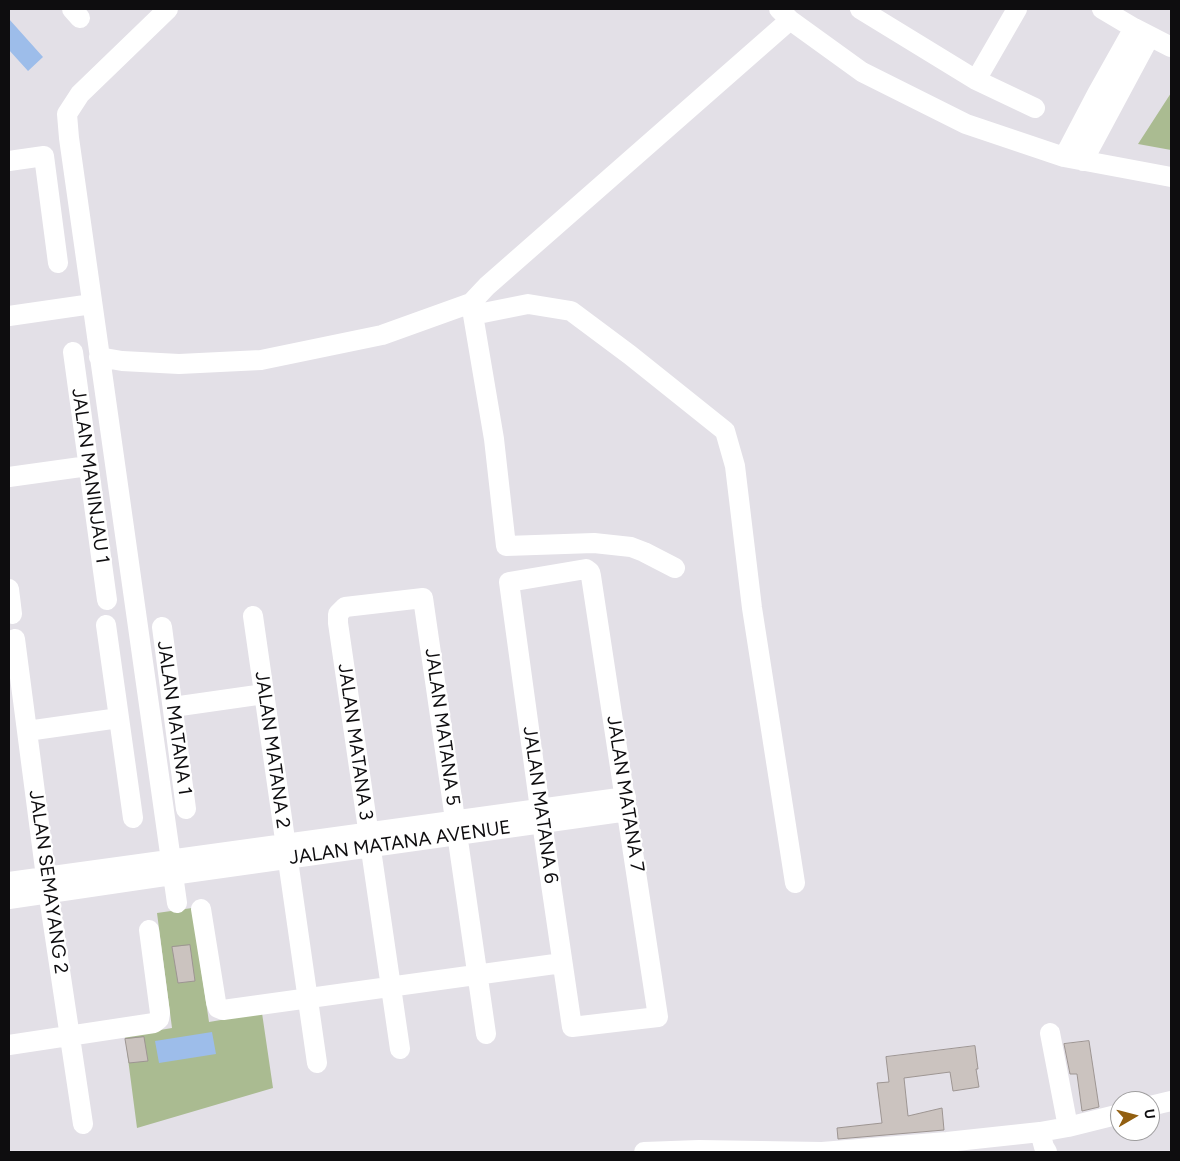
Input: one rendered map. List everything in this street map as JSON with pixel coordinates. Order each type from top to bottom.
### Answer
[{"type":"street","points":[[168,9],[80,94],[67,114],[68,138],[177,903]]},
{"type":"street","points":[[860,9],[976,80],[1035,108]]},
{"type":"street","points":[[976,80],[1017,9]]},
{"type":"street","points":[[1102,9],[1171,47]]},
{"type":"street","points":[[675,568],[631,547],[594,543],[506,546],[494,439],[472,309],[487,286],[784,14],[862,72],[966,124],[1074,159],[1171,177]]},
{"type":"street","points":[[1074,159],[1142,32]]},
{"type":"street","points":[[9,161],[44,156],[58,263]]},
{"type":"street","points":[[9,304],[91,298]]},
{"type":"street","points":[[9,316],[91,298]]},
{"type":"street","points":[[99,357],[122,361],[179,364],[261,360],[382,335],[472,309],[528,304],[571,311],[630,355],[725,431],[735,466],[752,608],[795,883]]},
{"type":"street","name":"JALAN MANINJAU 1","points":[[72,352],[107,600]]},
{"type":"street","points":[[9,477],[88,466]]},
{"type":"street","name":"JALAN MATANA 7","points":[[509,582],[586,570],[590,572],[627,804],[658,1017],[572,1027]]},
{"type":"street","name":"JALAN MATANA 6","points":[[509,582],[572,1027]]},
{"type":"street","points":[[9,589],[12,614]]},
{"type":"street","name":"JALAN MATANA 5","points":[[338,614],[345,607],[423,598],[486,1034]]},
{"type":"street","name":"JALAN MATANA 3","points":[[338,614],[400,1049]]},
{"type":"street","name":"JALAN MATANA 2","points":[[253,616],[317,1063]]},
{"type":"street","points":[[106,625],[133,818]]},
{"type":"street","name":"JALAN MATANA 1","points":[[162,627],[186,809]]},
{"type":"street","name":"JALAN SEMAYANG 2","points":[[15,639],[47,885],[83,1124]]},
{"type":"street","points":[[173,707],[264,694]]},
{"type":"street","points":[[27,731],[119,718]]},
{"type":"street","name":"JALAN MATANA AVENUE","points":[[47,885],[627,804]]},
{"type":"street","points":[[9,882],[47,885]]},
{"type":"street","points":[[9,900],[47,885]]},
{"type":"street","points":[[201,909],[218,1008],[223,1010],[562,964]]},
{"type":"street","points":[[9,1045],[154,1023],[159,1019],[160,1013],[149,930]]},
{"type":"street","points":[[1050,1033],[1068,1127]]},
{"type":"street","points":[[644,1152],[698,1150],[822,1152],[947,1142],[1043,1142],[1068,1127],[1110,1116]]},
{"type":"green space","points":[[1171,93],[1171,150],[1138,144]]},
{"type":"green space","points":[[192,908],[209,1022],[262,1013],[273,1088],[137,1128],[125,1036],[172,1028],[157,913]]},
{"type":"water","points":[[9,19],[43,57],[28,71],[9,50]]},
{"type":"water","points":[[212,1032],[216,1054],[159,1063],[155,1041]]},
{"type":"building","points":[[190,945],[195,981],[178,983],[172,947]]},
{"type":"building","points":[[144,1037],[148,1061],[129,1063],[125,1039]]},
{"type":"building","points":[[1089,1041],[1099,1107],[1082,1111],[1077,1074],[1070,1074],[1064,1044]]},
{"type":"building","points":[[975,1046],[979,1087],[953,1091],[950,1072],[904,1078],[908,1116],[942,1108],[944,1130],[838,1139],[837,1128],[882,1123],[877,1083],[889,1082],[886,1057]]}]
